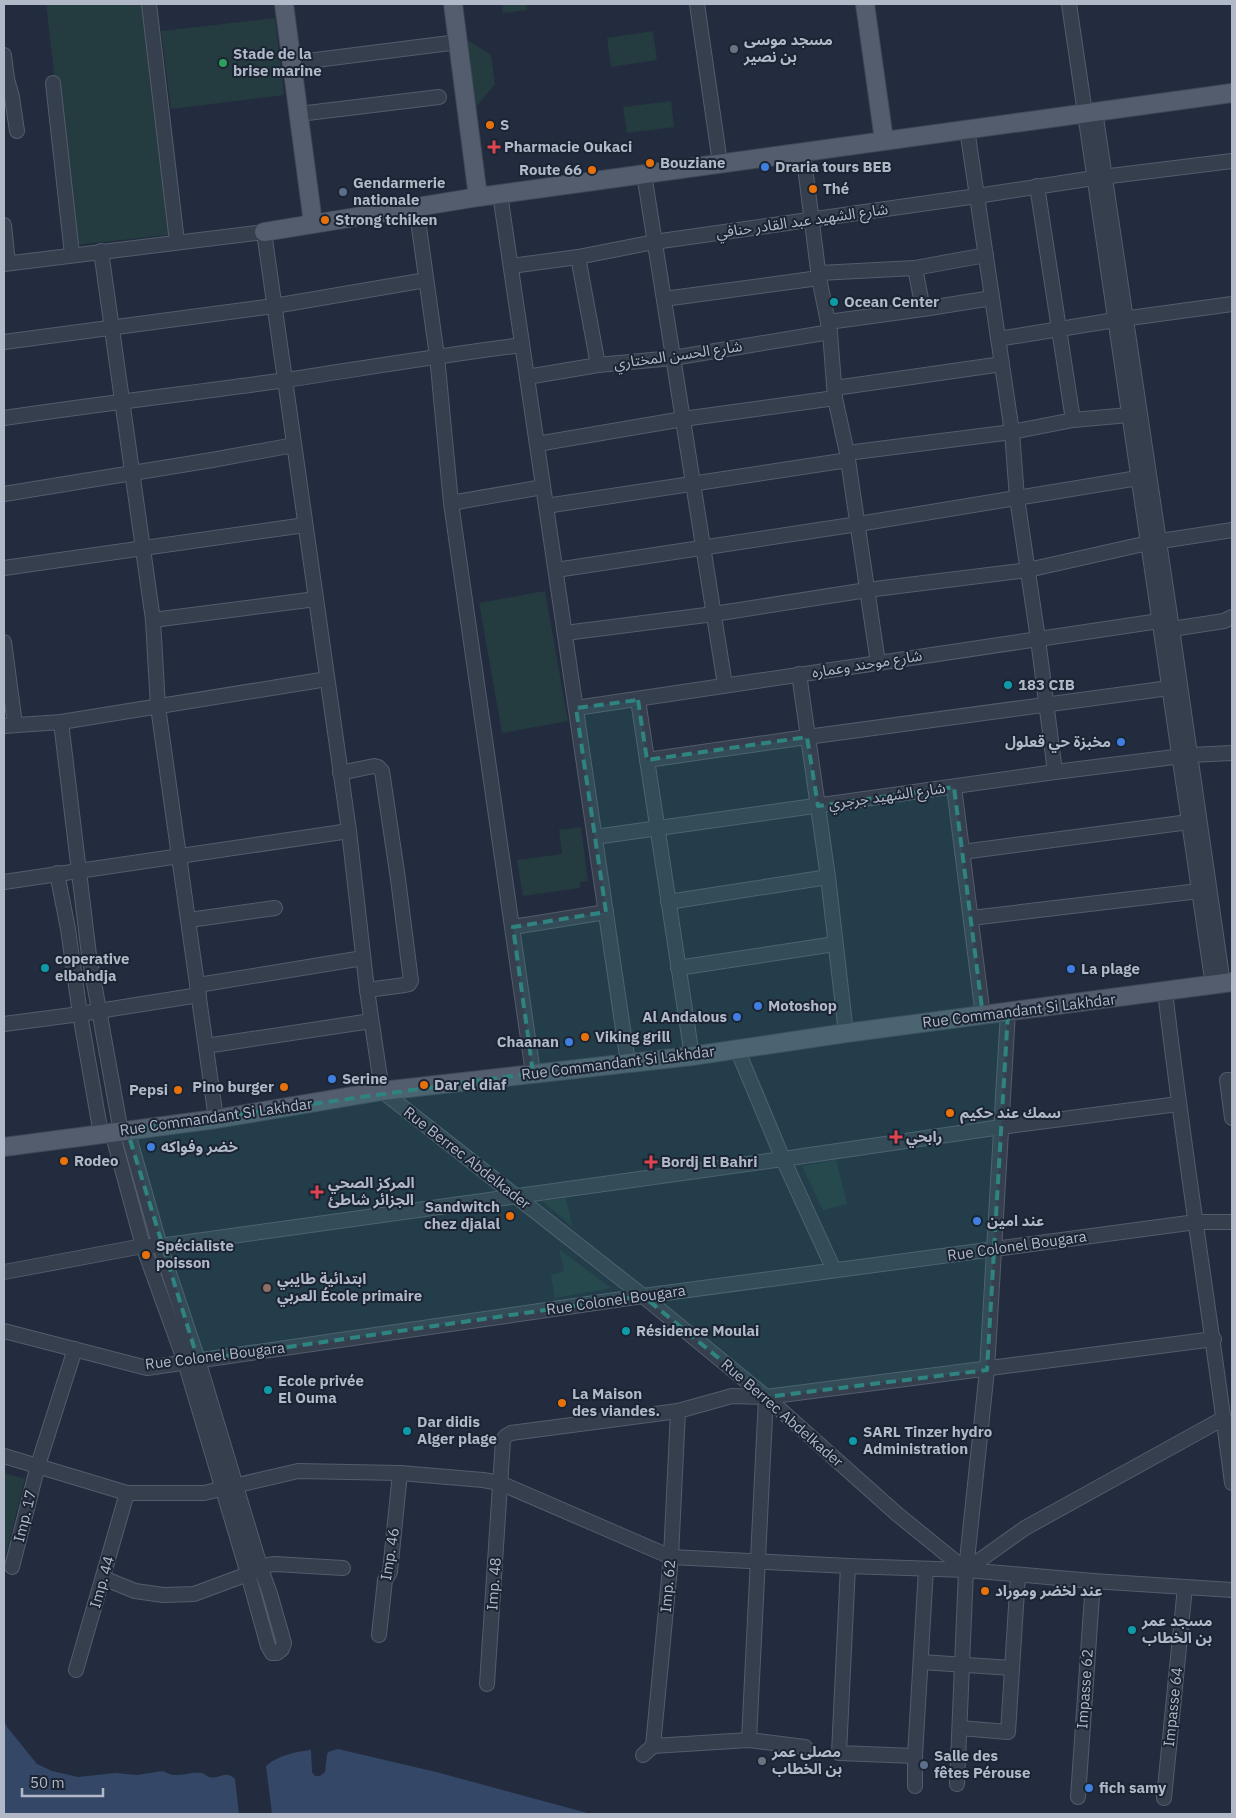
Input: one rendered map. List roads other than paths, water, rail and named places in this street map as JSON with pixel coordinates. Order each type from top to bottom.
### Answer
[{"type":"main road","points":[[284,4],[313,223]]},
{"type":"main road","points":[[453,4],[478,197]]},
{"type":"main road","points":[[865,4],[889,140]]},
{"type":"main road","points":[[876,4],[889,140]]},
{"type":"main road","points":[[264,232],[478,197],[1232,93]]},
{"type":"main road","name":"Rue Commandant Si Lakhdar","points":[[4,1147],[216,1119],[382,1092],[692,1056],[846,1033],[1225,983]]},
{"type":"street","points":[[149,4],[177,242]]},
{"type":"street","points":[[697,4],[720,163]]},
{"type":"street","points":[[1069,4],[1090,112],[1153,542],[1159,621],[1169,688],[1184,756],[1220,970],[1225,983]]},
{"type":"street","points":[[292,63],[458,42]]},
{"type":"street","points":[[4,55],[6,79],[12,97],[17,131]]},
{"type":"street","points":[[53,84],[72,254]]},
{"type":"street","points":[[298,114],[440,96]]},
{"type":"street","points":[[967,129],[1012,432],[1017,498],[1055,772]]},
{"type":"street","points":[[803,152],[819,276],[829,327],[835,393],[848,456],[878,662]]},
{"type":"street","name":"شارع الشهيد عبد القادر حنافي","points":[[511,266],[578,257],[654,242],[1037,186],[1232,161]]},
{"type":"street","points":[[644,174],[725,686]]},
{"type":"street","points":[[1037,186],[1072,420]]},
{"type":"street","points":[[500,194],[628,1063]]},
{"type":"street","points":[[416,206],[437,356],[451,503],[533,1073]]},
{"type":"street","points":[[4,225],[6,263],[264,232],[349,831],[367,990],[382,1092]]},
{"type":"street","points":[[101,251],[153,620],[158,707],[216,1119]]},
{"type":"street","points":[[664,299],[819,276],[915,268],[986,255]]},
{"type":"street","points":[[578,257],[598,365]]},
{"type":"street","points":[[915,268],[923,309]]},
{"type":"street","points":[[4,342],[274,306],[426,280]]},
{"type":"street","name":"شارع الحسن المختاري","points":[[527,377],[598,365],[673,358],[923,309],[992,298]]},
{"type":"street","points":[[998,339],[1232,304]]},
{"type":"street","points":[[1120,320],[1129,416],[1138,478],[1172,629],[1189,822],[1211,972],[1225,983]]},
{"type":"street","points":[[4,418],[122,400],[285,380],[437,356],[522,345]]},
{"type":"street","points":[[536,444],[1002,364]]},
{"type":"street","points":[[546,506],[693,484],[848,456],[1012,432],[1072,420],[1129,416]]},
{"type":"street","points":[[4,494],[294,446]]},
{"type":"street","points":[[556,570],[858,524],[1138,478]]},
{"type":"street","points":[[451,503],[543,487]]},
{"type":"street","points":[[4,568],[306,525]]},
{"type":"street","points":[[565,633],[714,614],[868,590],[1028,570],[1153,542],[1232,530]]},
{"type":"street","points":[[153,620],[316,599]]},
{"type":"street","points":[[1172,629],[1224,621],[1232,617]]},
{"type":"street","name":"شارع موحند وعماره","points":[[576,708],[1159,621]]},
{"type":"street","points":[[4,642],[9,725],[61,722],[327,679]]},
{"type":"street","points":[[799,674],[828,877],[846,1033]]},
{"type":"street","points":[[647,760],[1169,688]]},
{"type":"street","points":[[638,700],[692,1056]]},
{"type":"street","points":[[61,722],[89,955],[99,1010],[115,1132],[160,1246],[191,1361],[229,1488],[248,1574],[268,1646],[272,1653],[277,1653],[282,1649],[284,1643],[270,1594],[229,1488]]},
{"type":"street","name":"شارع الشهيد جرجري","points":[[595,837],[1055,772],[1184,756],[1232,755]]},
{"type":"street","points":[[340,773],[374,766],[382,771],[410,971],[411,980],[409,984],[367,990]]},
{"type":"street","points":[[954,787],[983,1016]]},
{"type":"street","points":[[962,852],[1189,822]]},
{"type":"street","points":[[4,882],[349,831]]},
{"type":"street","points":[[57,873],[68,929],[80,1014],[115,1132],[143,1246],[191,1361]]},
{"type":"street","points":[[668,902],[828,877]]},
{"type":"street","points":[[971,918],[1199,891]]},
{"type":"street","points":[[189,920],[275,908]]},
{"type":"street","points":[[513,927],[606,912]]},
{"type":"street","points":[[678,968],[835,944]]},
{"type":"street","points":[[4,1024],[80,1014],[363,958]]},
{"type":"street","points":[[1165,991],[1178,1104],[1214,1340],[1232,1483]]},
{"type":"street","points":[[957,1784],[966,1570],[987,1370],[1008,1012]]},
{"type":"street","points":[[206,1046],[371,1020]]},
{"type":"street","points":[[737,1049],[783,1159],[834,1270]]},
{"type":"street","points":[[1232,1080],[1227,1080],[1232,1118]]},
{"type":"street","name":"Rue Berrec Abdelkader","points":[[382,1092],[643,1296],[766,1397],[897,1514],[966,1570]]},
{"type":"street","points":[[4,1272],[143,1246],[160,1246],[1001,1127],[1178,1104]]},
{"type":"street","name":"Rue Colonel Bougara","points":[[4,1331],[146,1368],[834,1270],[1196,1222],[1232,1222]]},
{"type":"street","name":"Imp. 48","points":[[487,1684],[503,1440],[511,1433],[678,1411],[732,1396],[766,1397],[1214,1340]]},
{"type":"street","name":"Imp. 17","points":[[12,1567],[38,1465],[75,1349]]},
{"type":"street","points":[[766,1397],[749,1740],[805,1747]]},
{"type":"street","name":"Imp. 62","points":[[678,1411],[671,1557],[648,1751],[749,1740]]},
{"type":"street","points":[[966,1570],[1025,1528],[1224,1418]]},
{"type":"street","points":[[4,1456],[126,1493],[204,1493],[298,1471],[400,1473],[483,1480],[500,1483],[671,1557],[966,1570],[1185,1588],[1232,1590]]},
{"type":"street","name":"Imp. 46","points":[[379,1635],[385,1580],[390,1572],[400,1473]]},
{"type":"street","name":"Imp. 44","points":[[76,1670],[126,1493]]},
{"type":"street","points":[[103,1578],[135,1591],[162,1595],[194,1594],[248,1574],[260,1566],[275,1564],[343,1568]]},
{"type":"street","points":[[848,1566],[839,1753],[915,1756]]},
{"type":"street","points":[[915,1786],[915,1756],[926,1569]]},
{"type":"street","points":[[960,1728],[1008,1732],[1018,1575]]},
{"type":"street","name":"Impasse 62","points":[[1078,1797],[1093,1581]]},
{"type":"street","name":"Impasse 64","points":[[1164,1798],[1185,1588]]},
{"type":"street","points":[[921,1662],[1012,1668]]},
{"type":"water","points":[[4,1720],[7,1727],[37,1764],[52,1771],[78,1777],[115,1773],[137,1775],[163,1771],[173,1775],[203,1773],[212,1778],[225,1775],[232,1776],[235,1779],[239,1814],[4,1814]]},
{"type":"water","points":[[338,1749],[436,1772],[591,1814],[272,1814],[266,1766],[281,1757],[311,1750],[312,1772],[315,1776],[320,1776],[325,1772],[328,1752]]},
{"type":"place","name":"مسجد موسى بن نصير","points":[[734,49]]},
{"type":"place","name":"Stade de la brise marine","points":[[223,63]]},
{"type":"place","name":"S","points":[[490,125]]},
{"type":"place","name":"Pharmacie Oukaci","points":[[494,147]]},
{"type":"place","name":"Bouziane","points":[[650,163]]},
{"type":"place","name":"Draria tours BEB","points":[[765,167]]},
{"type":"place","name":"Route 66","points":[[592,170]]},
{"type":"place","name":"Thé","points":[[813,189]]},
{"type":"place","name":"Gendarmerie nationale","points":[[343,192]]},
{"type":"place","name":"Strong tchiken","points":[[325,220]]},
{"type":"place","name":"Ocean Center","points":[[834,302]]},
{"type":"place","name":"183 CIB","points":[[1008,685]]},
{"type":"place","name":"مخبزة حي قعلول","points":[[1121,742]]},
{"type":"place","name":"coperative elbahdja","points":[[45,968]]},
{"type":"place","name":"La plage","points":[[1071,969]]},
{"type":"place","name":"Motoshop","points":[[758,1006]]},
{"type":"place","name":"Al Andalous","points":[[737,1017]]},
{"type":"place","name":"Viking grill","points":[[585,1037]]},
{"type":"place","name":"Chaanan","points":[[569,1042]]},
{"type":"place","name":"Serine","points":[[332,1079]]},
{"type":"place","name":"Dar el diaf","points":[[424,1085]]},
{"type":"place","name":"Pino burger","points":[[284,1087]]},
{"type":"place","name":"Pepsi","points":[[178,1090]]},
{"type":"place","name":"سمك عند حكيم","points":[[950,1113]]},
{"type":"place","name":"رابحي","points":[[896,1137]]},
{"type":"place","name":"خضر وفواكه","points":[[151,1147]]},
{"type":"place","name":"Rodeo","points":[[64,1161]]},
{"type":"place","name":"Bordj El Bahri","points":[[651,1162]]},
{"type":"place","name":"المركز الصحي الجزائر شاطئ","points":[[317,1192]]},
{"type":"place","name":"Sandwitch chez djalal","points":[[510,1216]]},
{"type":"place","name":"عند امين","points":[[977,1221]]},
{"type":"place","name":"Spécialiste poisson","points":[[146,1255]]},
{"type":"place","name":"ابتدائية طايبي العربي École primaire","points":[[267,1288]]},
{"type":"place","name":"Résidence Moulai","points":[[626,1331]]},
{"type":"place","name":"Ecole privée El Ouma","points":[[268,1390]]},
{"type":"place","name":"La Maison des viandes.","points":[[562,1403]]},
{"type":"place","name":"Dar didis Alger plage","points":[[407,1431]]},
{"type":"place","name":"SARL Tinzer hydro Administration","points":[[853,1441]]},
{"type":"place","name":"عند لخضر وموراد","points":[[985,1591]]},
{"type":"place","name":"مسجد عمر بن الخطاب","points":[[1132,1630]]},
{"type":"place","name":"مصلى عمر بن الخطاب","points":[[762,1761]]},
{"type":"place","name":"Salle des fêtes Pérouse","points":[[924,1765]]},
{"type":"place","name":"fich samy","points":[[1089,1788]]}]
